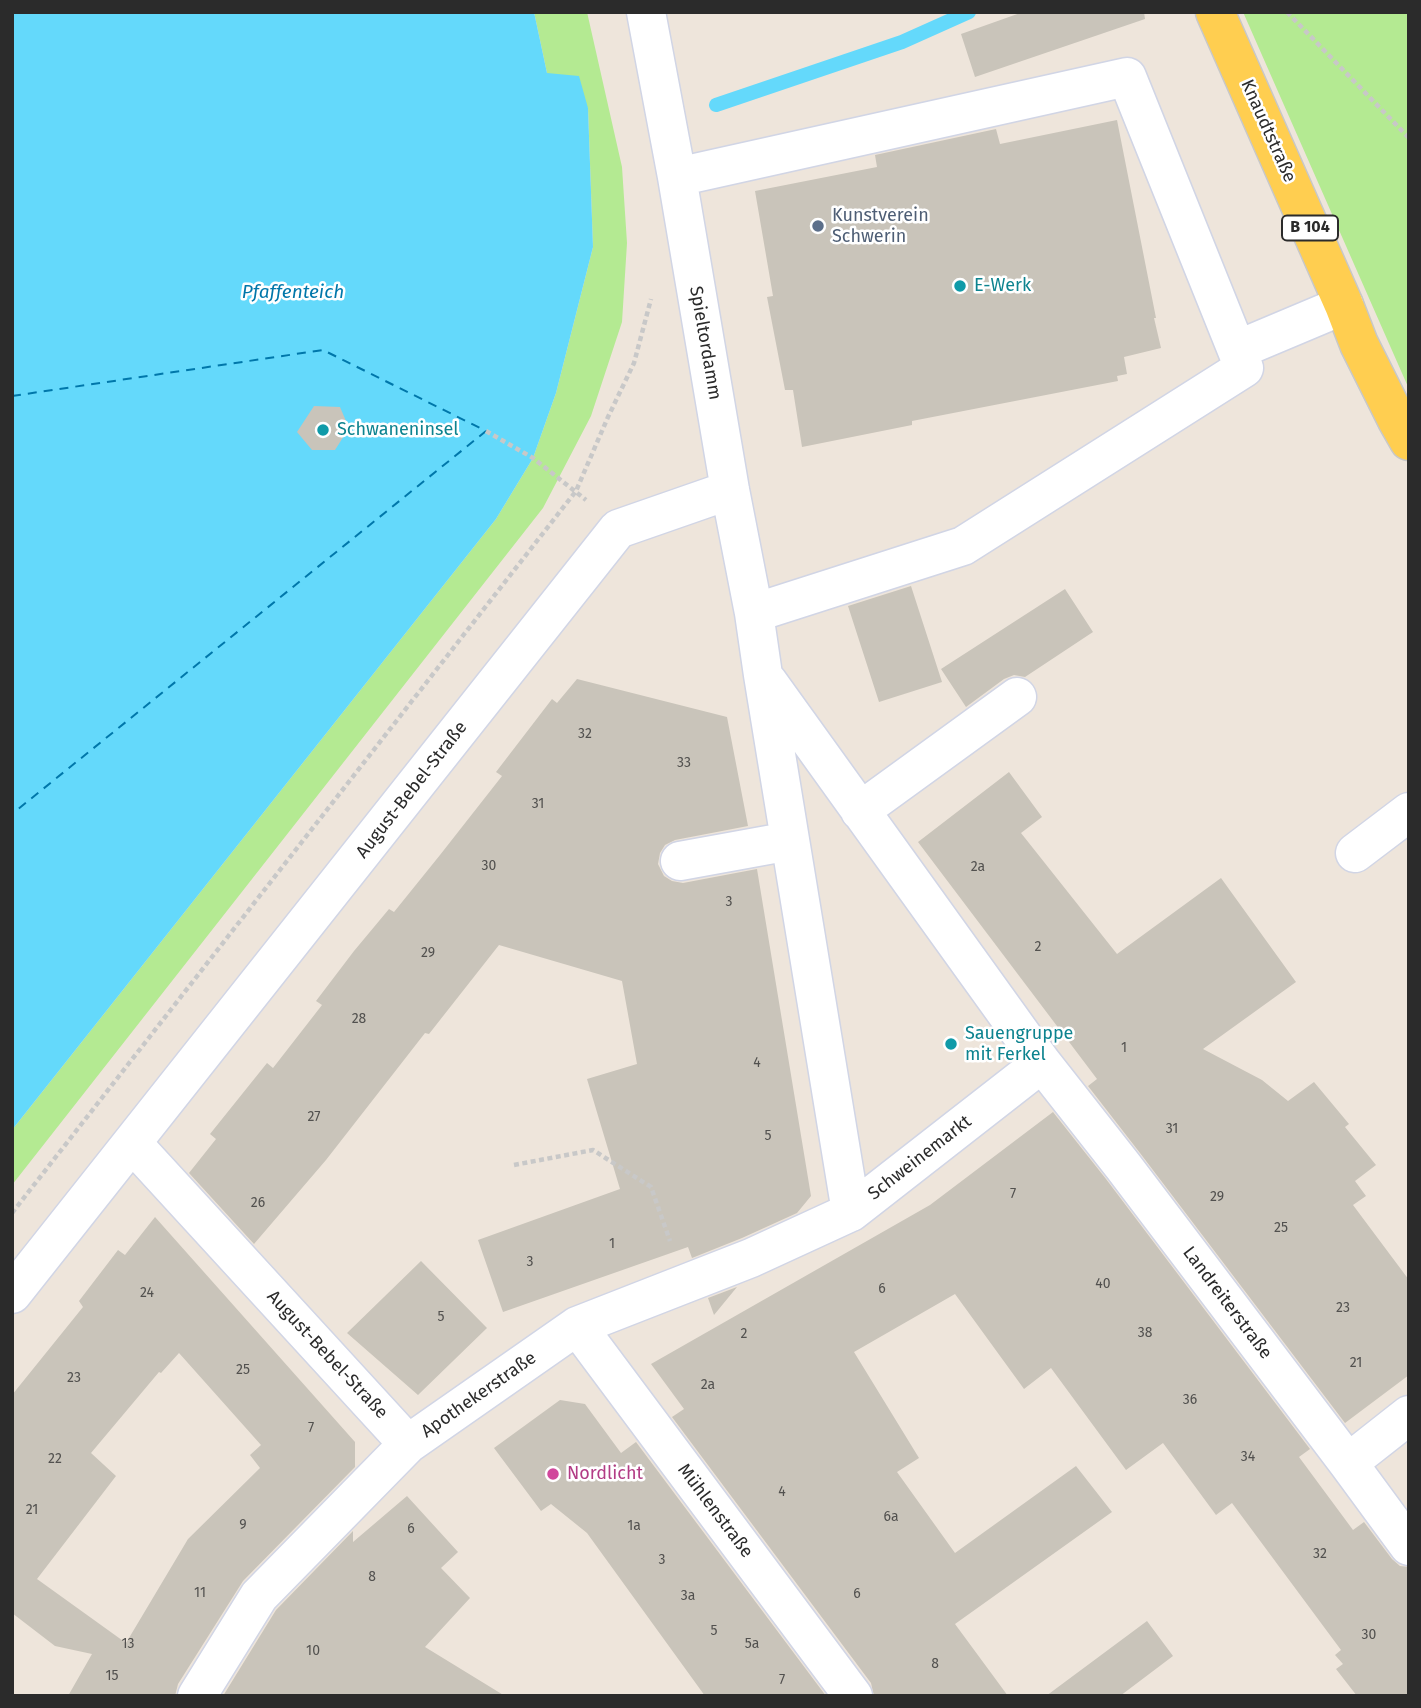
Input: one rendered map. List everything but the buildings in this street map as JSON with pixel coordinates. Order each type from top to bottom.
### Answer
[{"type":"main road","name":"Knaudtstraße","points":[[1215,12],[1359,344],[1409,441]]},
{"type":"street","name":"Spieltordamm","points":[[646,12],[754,613],[762,675]]},
{"type":"street","points":[[677,177],[1127,77],[1244,368],[963,546],[754,613]]},
{"type":"street","points":[[1237,351],[1344,306]]},
{"type":"street","points":[[618,529],[730,490]]},
{"type":"street","name":"August-Bebel-Straße","points":[[12,1294],[618,529]]},
{"type":"street","points":[[762,675],[1042,1063]]},
{"type":"street","name":"Schweinemarkt","points":[[762,675],[851,1212],[1042,1063]]},
{"type":"street","points":[[860,811],[1017,697]]},
{"type":"street","points":[[1355,853],[1409,811]]},
{"type":"street","points":[[680,861],[790,842]]},
{"type":"street","name":"Landreiterstraße","points":[[1042,1063],[1123,1166],[1409,1546]]},
{"type":"street","name":"August-Bebel-Straße","points":[[132,1143],[408,1444]]},
{"type":"street","name":"Apothekerstraße","points":[[197,1696],[259,1596],[408,1444],[577,1326],[751,1258],[851,1212]]},
{"type":"street","name":"Mühlenstraße","points":[[577,1326],[853,1696]]},
{"type":"street","points":[[1348,1463],[1409,1415]]},
{"type":"path","points":[[1287,12],[1409,138]]},
{"type":"path","points":[[12,1213],[576,491],[634,363],[653,292]]},
{"type":"path","points":[[486,431],[533,458],[576,491],[618,529]]},
{"type":"path","points":[[514,1165],[593,1150],[650,1188],[686,1283]]},
{"type":"green space","points":[[534,12],[587,12],[622,167],[627,243],[622,322],[591,416],[543,508],[12,1185],[12,1130],[496,519],[533,458],[556,393],[593,247],[588,108],[547,73]]},
{"type":"green space","points":[[1243,12],[1409,12],[1409,389]]},
{"type":"water","name":"Pfaffenteich","points":[[12,12],[534,12],[547,73],[579,76],[588,108],[593,247],[556,393],[533,458],[496,519],[12,1130]]},
{"type":"waterway","points":[[716,105],[902,42],[969,12]]},
{"type":"ferry route","points":[[12,396],[323,350],[486,431],[12,814]]},
{"type":"place","name":"Kunstverein Schwerin","points":[[818,226]]},
{"type":"place","name":"E-Werk","points":[[960,286]]},
{"type":"place","name":"Schwaneninsel","points":[[323,430]]},
{"type":"place","name":"Sauengruppe mit Ferkel","points":[[951,1044]]},
{"type":"place","name":"Nordlicht","points":[[553,1474]]}]
